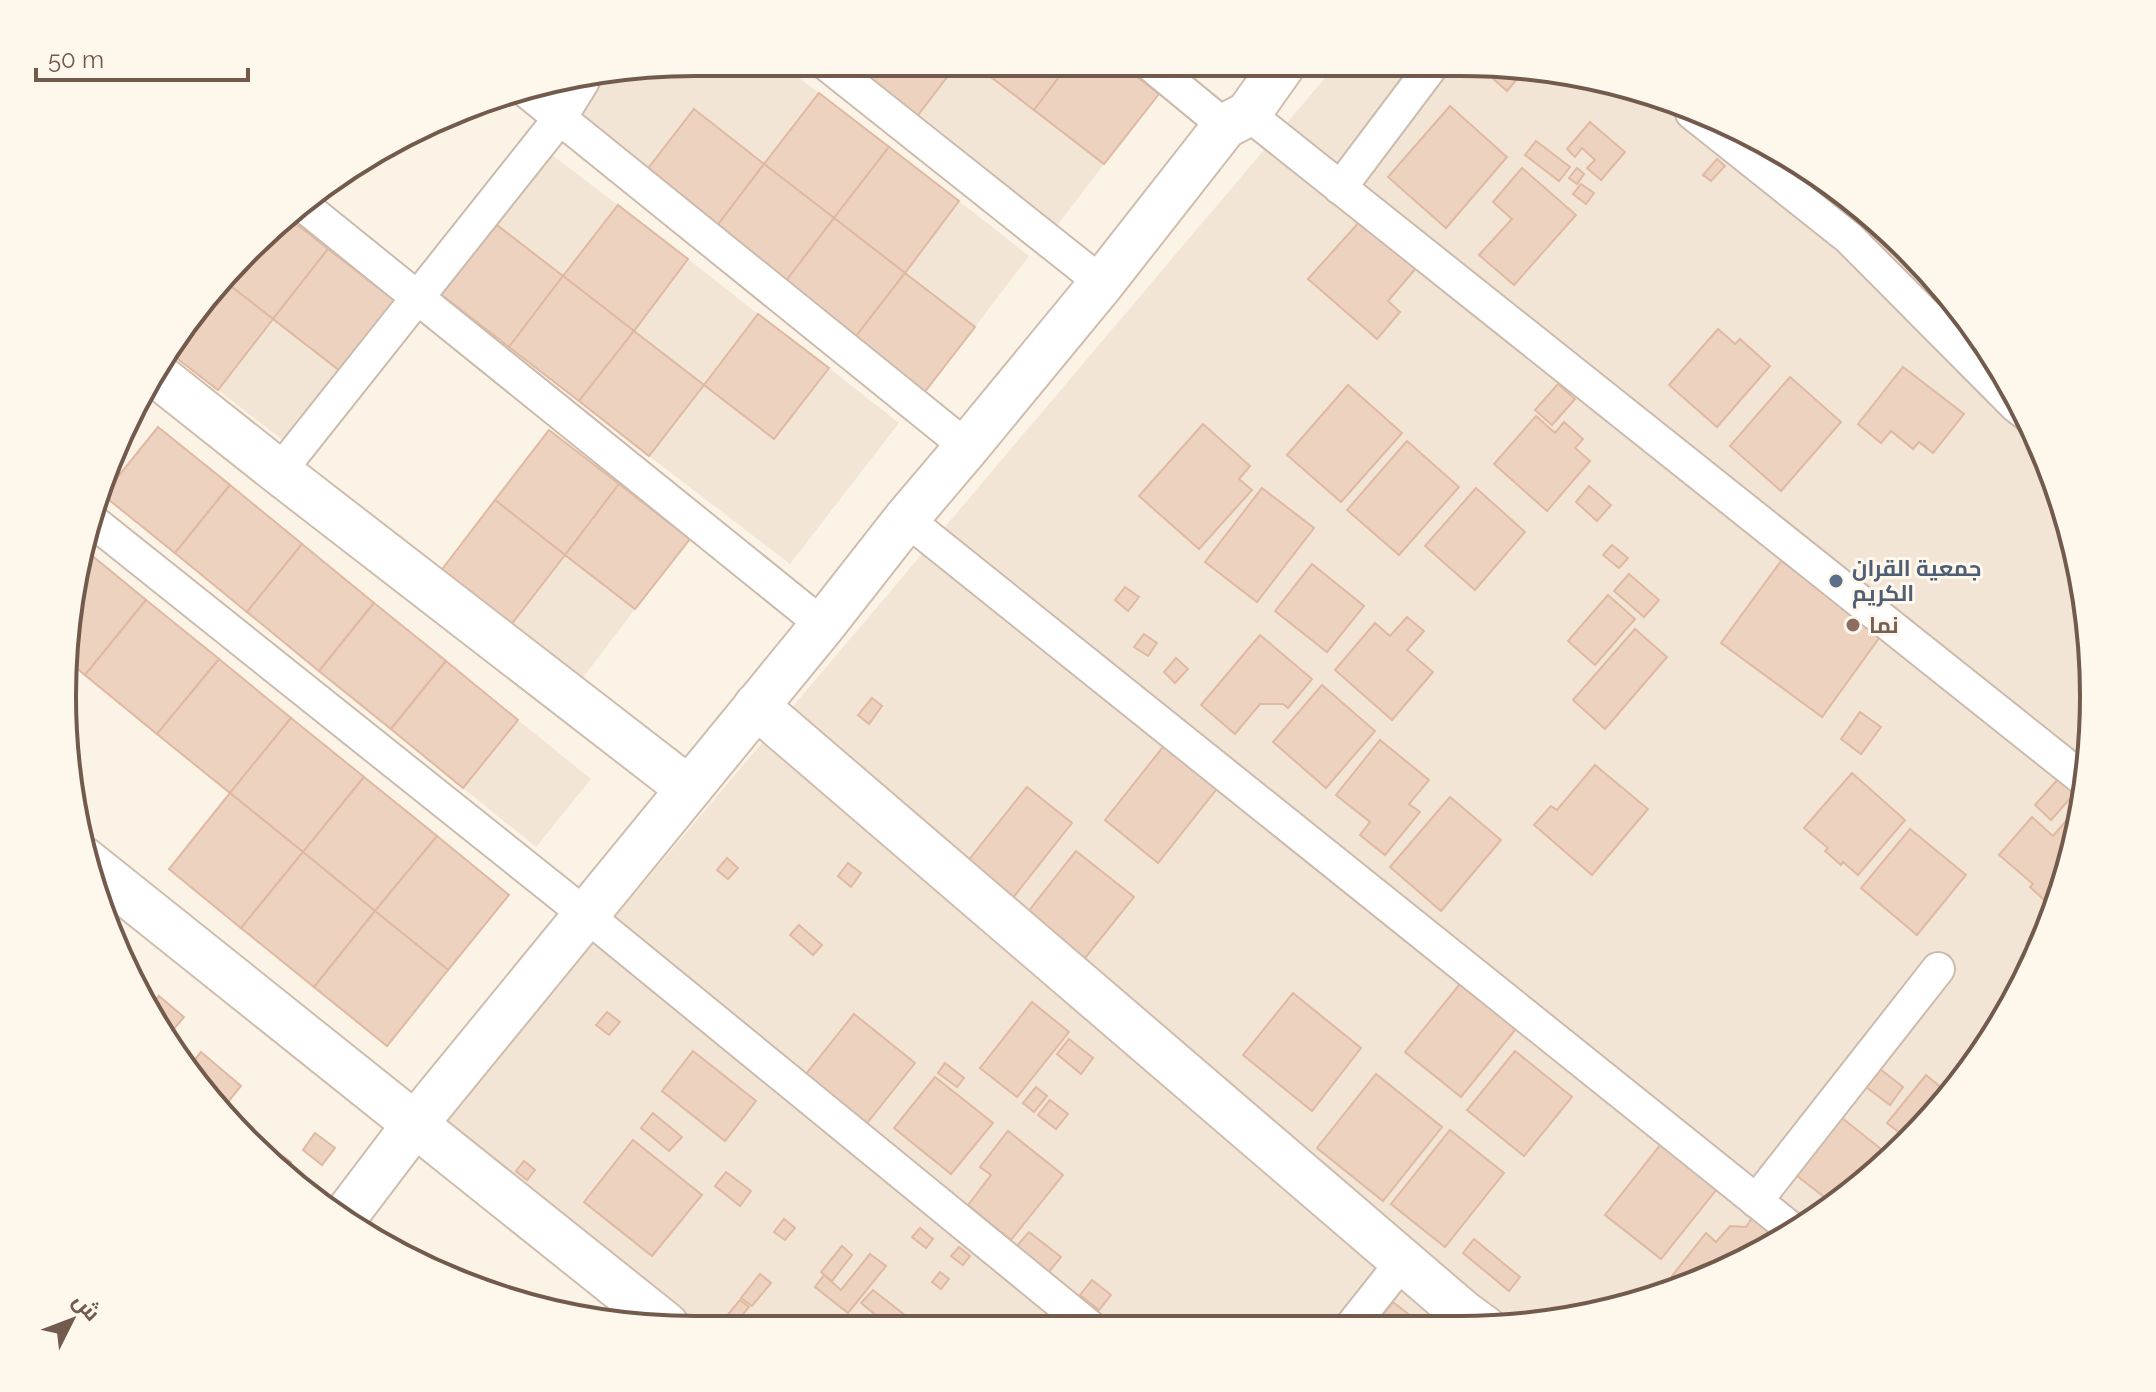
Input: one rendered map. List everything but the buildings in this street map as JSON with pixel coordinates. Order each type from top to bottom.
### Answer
[{"type":"street","points":[[841,76],[1102,283]]},
{"type":"street","points":[[1168,76],[1340,188],[2075,773]]},
{"type":"street","points":[[350,1210],[415,1124],[906,519],[1273,76]]},
{"type":"street","points":[[1340,188],[1424,76]]},
{"type":"street","points":[[279,472],[560,118],[579,87]]},
{"type":"street","points":[[534,98],[967,447]]},
{"type":"street","points":[[1715,131],[1849,238],[1998,388]]},
{"type":"street","points":[[310,211],[823,625]]},
{"type":"street","points":[[163,380],[689,789]]},
{"type":"street","points":[[906,519],[1785,1224]]},
{"type":"street","points":[[100,527],[586,915],[1077,1316]]},
{"type":"street","points":[[756,706],[1467,1316]]},
{"type":"street","points":[[103,875],[653,1315]]},
{"type":"street","points":[[1756,1201],[1938,969]]},
{"type":"street","points":[[1359,1316],[1403,1261]]},
{"type":"shaded area","points":[[796,76],[819,93],[764,164],[694,110],[639,180],[569,126],[601,83],[615,81],[655,77]]},
{"type":"shaded area","points":[[948,76],[990,76],[1104,164],[1050,235],[909,127]]},
{"type":"shaded area","points":[[1327,76],[1501,77],[1581,88],[1620,97],[1697,123],[1770,159],[1804,180],[1869,230],[1926,287],[1976,352],[1997,386],[2033,459],[2059,536],[2068,575],[2079,655],[2080,696],[2079,737],[2068,817],[2059,856],[2033,933],[1997,1006],[1976,1040],[1926,1105],[1898,1134],[1869,1162],[1804,1212],[1770,1233],[1697,1269],[1620,1295],[1541,1311],[1501,1315],[672,1315],[437,1127]]},
{"type":"shaded area","points":[[547,151],[618,205],[563,276],[493,222]]},
{"type":"shaded area","points":[[959,201],[1029,256],[975,327],[905,273]]},
{"type":"shaded area","points":[[688,259],[758,314],[704,385],[634,331]]},
{"type":"shaded area","points":[[273,319],[344,374],[289,445],[218,390]]},
{"type":"shaded area","points":[[829,368],[899,423],[790,564],[649,456],[704,385],[773,439]]},
{"type":"shaded area","points":[[565,555],[635,609],[581,680],[510,626]]},
{"type":"shaded area","points":[[518,720],[591,779],[536,847],[463,788]]},
{"type":"place","name":"جمعية القران الكريم","points":[[1836,581]]},
{"type":"place","name":"نما","points":[[1853,625]]}]
